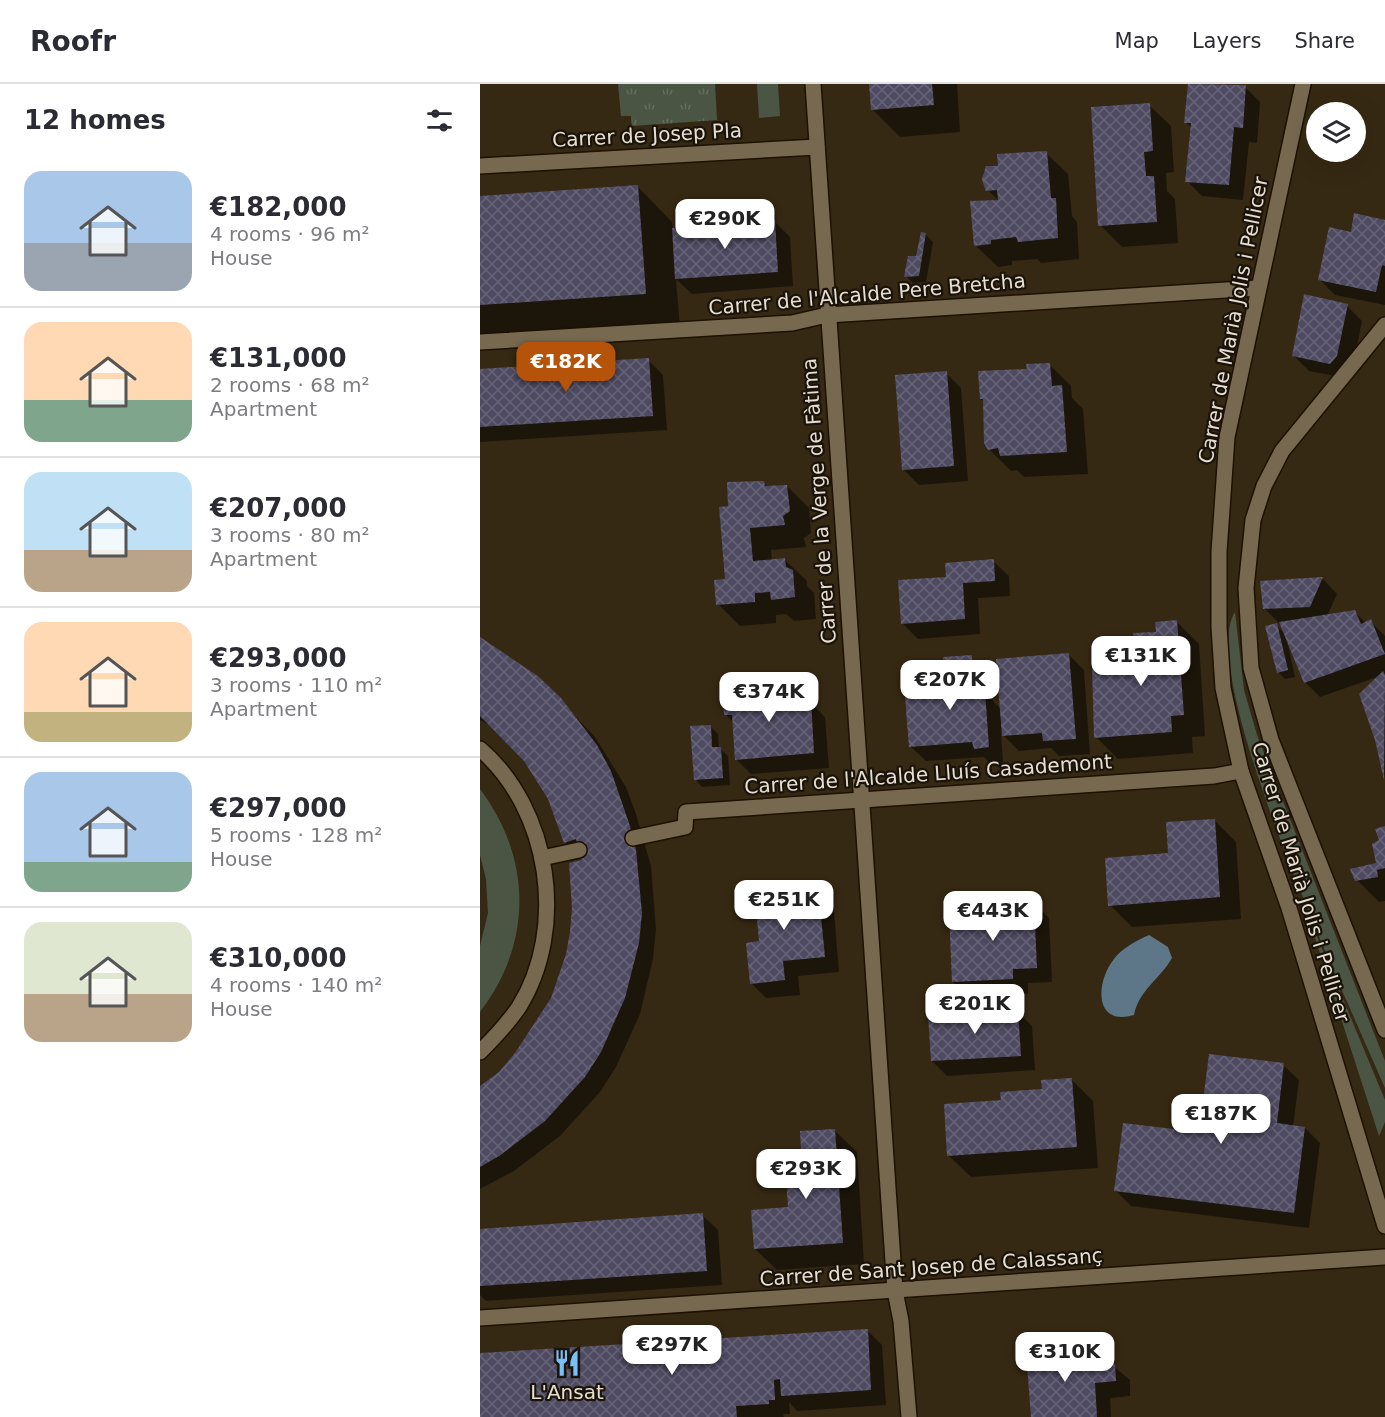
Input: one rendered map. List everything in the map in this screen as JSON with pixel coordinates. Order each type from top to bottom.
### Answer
[{"type":"street","name":"Carrer de la Verge de Fàtima","points":[[813,84],[895,1291],[901,1321],[909,1417]]},
{"type":"street","name":"Carrer de Marià Jolis i Pellicer","points":[[1303,84],[1227,437],[1219,552],[1219,627],[1223,688],[1241,771],[1289,908],[1385,1227]]},
{"type":"street","name":"Carrer de Josep Pla","points":[[480,166],[817,147]]},
{"type":"street","name":"Carrer de l'Alcalde Pere Bretcha","points":[[480,342],[792,322],[827,315],[1258,288]]},
{"type":"street","points":[[1385,325],[1282,451],[1264,486],[1253,520],[1246,588],[1251,668],[1271,740],[1385,1030]]},
{"type":"street","points":[[480,749],[498,767],[518,796],[533,826],[542,858],[546,886],[545,922],[537,965],[519,1006],[480,1052]]},
{"type":"street","name":"Carrer de l'Alcalde Lluís Casademont","points":[[633,838],[685,827],[686,812],[1214,776],[1241,771]]},
{"type":"street","points":[[542,858],[579,850]]},
{"type":"street","name":"Carrer de Sant Josep de Calassanç","points":[[480,1318],[1385,1257]]},
{"type":"green space","points":[[618,84],[715,84],[717,120],[632,126],[631,116],[621,116]]},
{"type":"green space","points":[[757,84],[778,84],[780,116],[759,118]]},
{"type":"green space","points":[[1235,612],[1244,690],[1257,735],[1385,1061],[1385,1088],[1313,921],[1256,771],[1237,702],[1228,647]]},
{"type":"green space","points":[[480,789],[497,816],[509,843],[517,872],[519,900],[517,929],[510,958],[480,1012],[480,946],[488,913],[486,879],[480,855]]},
{"type":"green space","points":[[1306,910],[1385,1100],[1385,1122],[1379,1136]]},
{"type":"water","points":[[1149,935],[1168,947],[1172,958],[1140,999],[1134,1015],[1121,1017],[1111,1014],[1105,1008],[1102,1000],[1104,979],[1108,968],[1121,951]]},
{"type":"building","points":[[869,84],[932,84],[934,105],[871,110]]},
{"type":"building","points":[[1188,84],[1246,85],[1243,128],[1234,127],[1229,185],[1185,182],[1191,123],[1184,123]]},
{"type":"building","points":[[1150,103],[1153,151],[1144,152],[1146,176],[1154,176],[1157,222],[1098,226],[1091,107]]},
{"type":"building","points":[[1047,151],[1051,198],[1056,198],[1058,238],[1018,242],[1016,237],[991,240],[991,244],[974,246],[970,201],[998,200],[997,190],[986,191],[984,186],[982,179],[986,166],[998,166],[997,154]]},
{"type":"building","points":[[638,185],[646,294],[480,305],[480,196]]},
{"type":"building","points":[[1354,213],[1385,220],[1385,266],[1382,265],[1376,292],[1318,280],[1329,227],[1351,232]]},
{"type":"building","points":[[775,220],[778,272],[675,279],[672,228]]},
{"type":"building","points":[[921,232],[926,233],[919,276],[904,277],[908,256],[916,256]]},
{"type":"building","points":[[1304,294],[1348,304],[1337,356],[1330,364],[1292,356]]},
{"type":"building","points":[[649,358],[653,416],[480,427],[480,369]]},
{"type":"building","points":[[1050,363],[1052,386],[1062,385],[1067,452],[1000,456],[998,448],[988,450],[984,443],[983,399],[980,399],[978,371],[1027,369],[1026,364]]},
{"type":"building","points":[[947,371],[954,466],[902,470],[895,375]]},
{"type":"building","points":[[764,481],[765,486],[787,485],[790,511],[783,516],[785,525],[750,528],[753,561],[785,558],[786,567],[793,570],[795,597],[771,600],[770,592],[755,593],[755,602],[716,605],[714,580],[725,579],[719,507],[728,506],[727,482]]},
{"type":"building","points":[[994,559],[995,581],[963,583],[965,619],[901,624],[898,580],[946,577],[945,563]]},
{"type":"building","points":[[1323,577],[1310,607],[1263,609],[1260,581]]},
{"type":"building","points":[[1355,610],[1361,624],[1371,619],[1385,654],[1304,683],[1279,622]]},
{"type":"building","points":[[1177,620],[1184,715],[1171,716],[1172,732],[1094,738],[1092,666],[1135,663],[1133,633],[1156,632],[1155,622]]},
{"type":"building","points":[[1277,623],[1288,670],[1277,673],[1265,626]]},
{"type":"building","points":[[480,637],[539,677],[561,698],[597,745],[611,771],[630,826],[636,850],[642,913],[639,943],[625,998],[601,1052],[585,1077],[545,1121],[499,1156],[480,1167],[480,1086],[499,1072],[515,1053],[551,998],[566,954],[570,932],[572,908],[569,863],[582,860],[576,839],[564,843],[548,799],[524,761],[480,716]]},
{"type":"building","points":[[1069,653],[1076,739],[1043,741],[1042,733],[1002,736],[996,659]]},
{"type":"building","points":[[972,655],[974,685],[968,685],[968,692],[985,691],[989,747],[974,749],[972,742],[909,747],[905,697],[946,695],[943,657]]},
{"type":"building","points":[[1383,671],[1385,675],[1384,780],[1375,740],[1359,694]]},
{"type":"building","points":[[772,675],[774,703],[811,700],[814,753],[735,760],[732,715],[724,715],[723,699],[747,697],[745,677]]},
{"type":"building","points":[[711,725],[712,747],[721,747],[723,778],[694,780],[690,726]]},
{"type":"building","points":[[1215,819],[1220,897],[1108,906],[1105,858],[1168,853],[1166,822]]},
{"type":"building","points":[[1385,826],[1385,868],[1377,870],[1378,877],[1355,881],[1350,869],[1376,863],[1372,844],[1379,840],[1375,829]]},
{"type":"building","points":[[802,883],[803,897],[819,896],[825,957],[783,961],[785,980],[750,984],[746,943],[759,941],[754,887]]},
{"type":"building","points":[[1034,902],[1037,968],[1013,969],[1013,979],[952,982],[949,912],[998,909],[998,904]]},
{"type":"building","points":[[1018,1009],[1021,1056],[931,1061],[928,1015]]},
{"type":"building","points":[[1209,1054],[1284,1063],[1277,1123],[1305,1127],[1294,1213],[1114,1191],[1123,1123],[1199,1132]]},
{"type":"building","points":[[1072,1078],[1077,1147],[947,1156],[944,1104],[1001,1100],[1000,1092],[1042,1089],[1041,1080]]},
{"type":"building","points":[[835,1129],[843,1243],[754,1249],[751,1210],[788,1207],[785,1163],[810,1161],[809,1150],[801,1150],[800,1131]]},
{"type":"building","points":[[703,1213],[707,1271],[480,1286],[480,1229]]},
{"type":"building","points":[[868,1329],[871,1390],[781,1396],[780,1379],[774,1380],[775,1400],[769,1400],[769,1404],[736,1406],[737,1417],[480,1417],[480,1353]]},
{"type":"building","points":[[1093,1348],[1094,1365],[1115,1364],[1116,1381],[1095,1383],[1097,1417],[1031,1417],[1026,1352]]},
{"type":"place","name":"L'Ansat","points":[[567,1363]]}]
